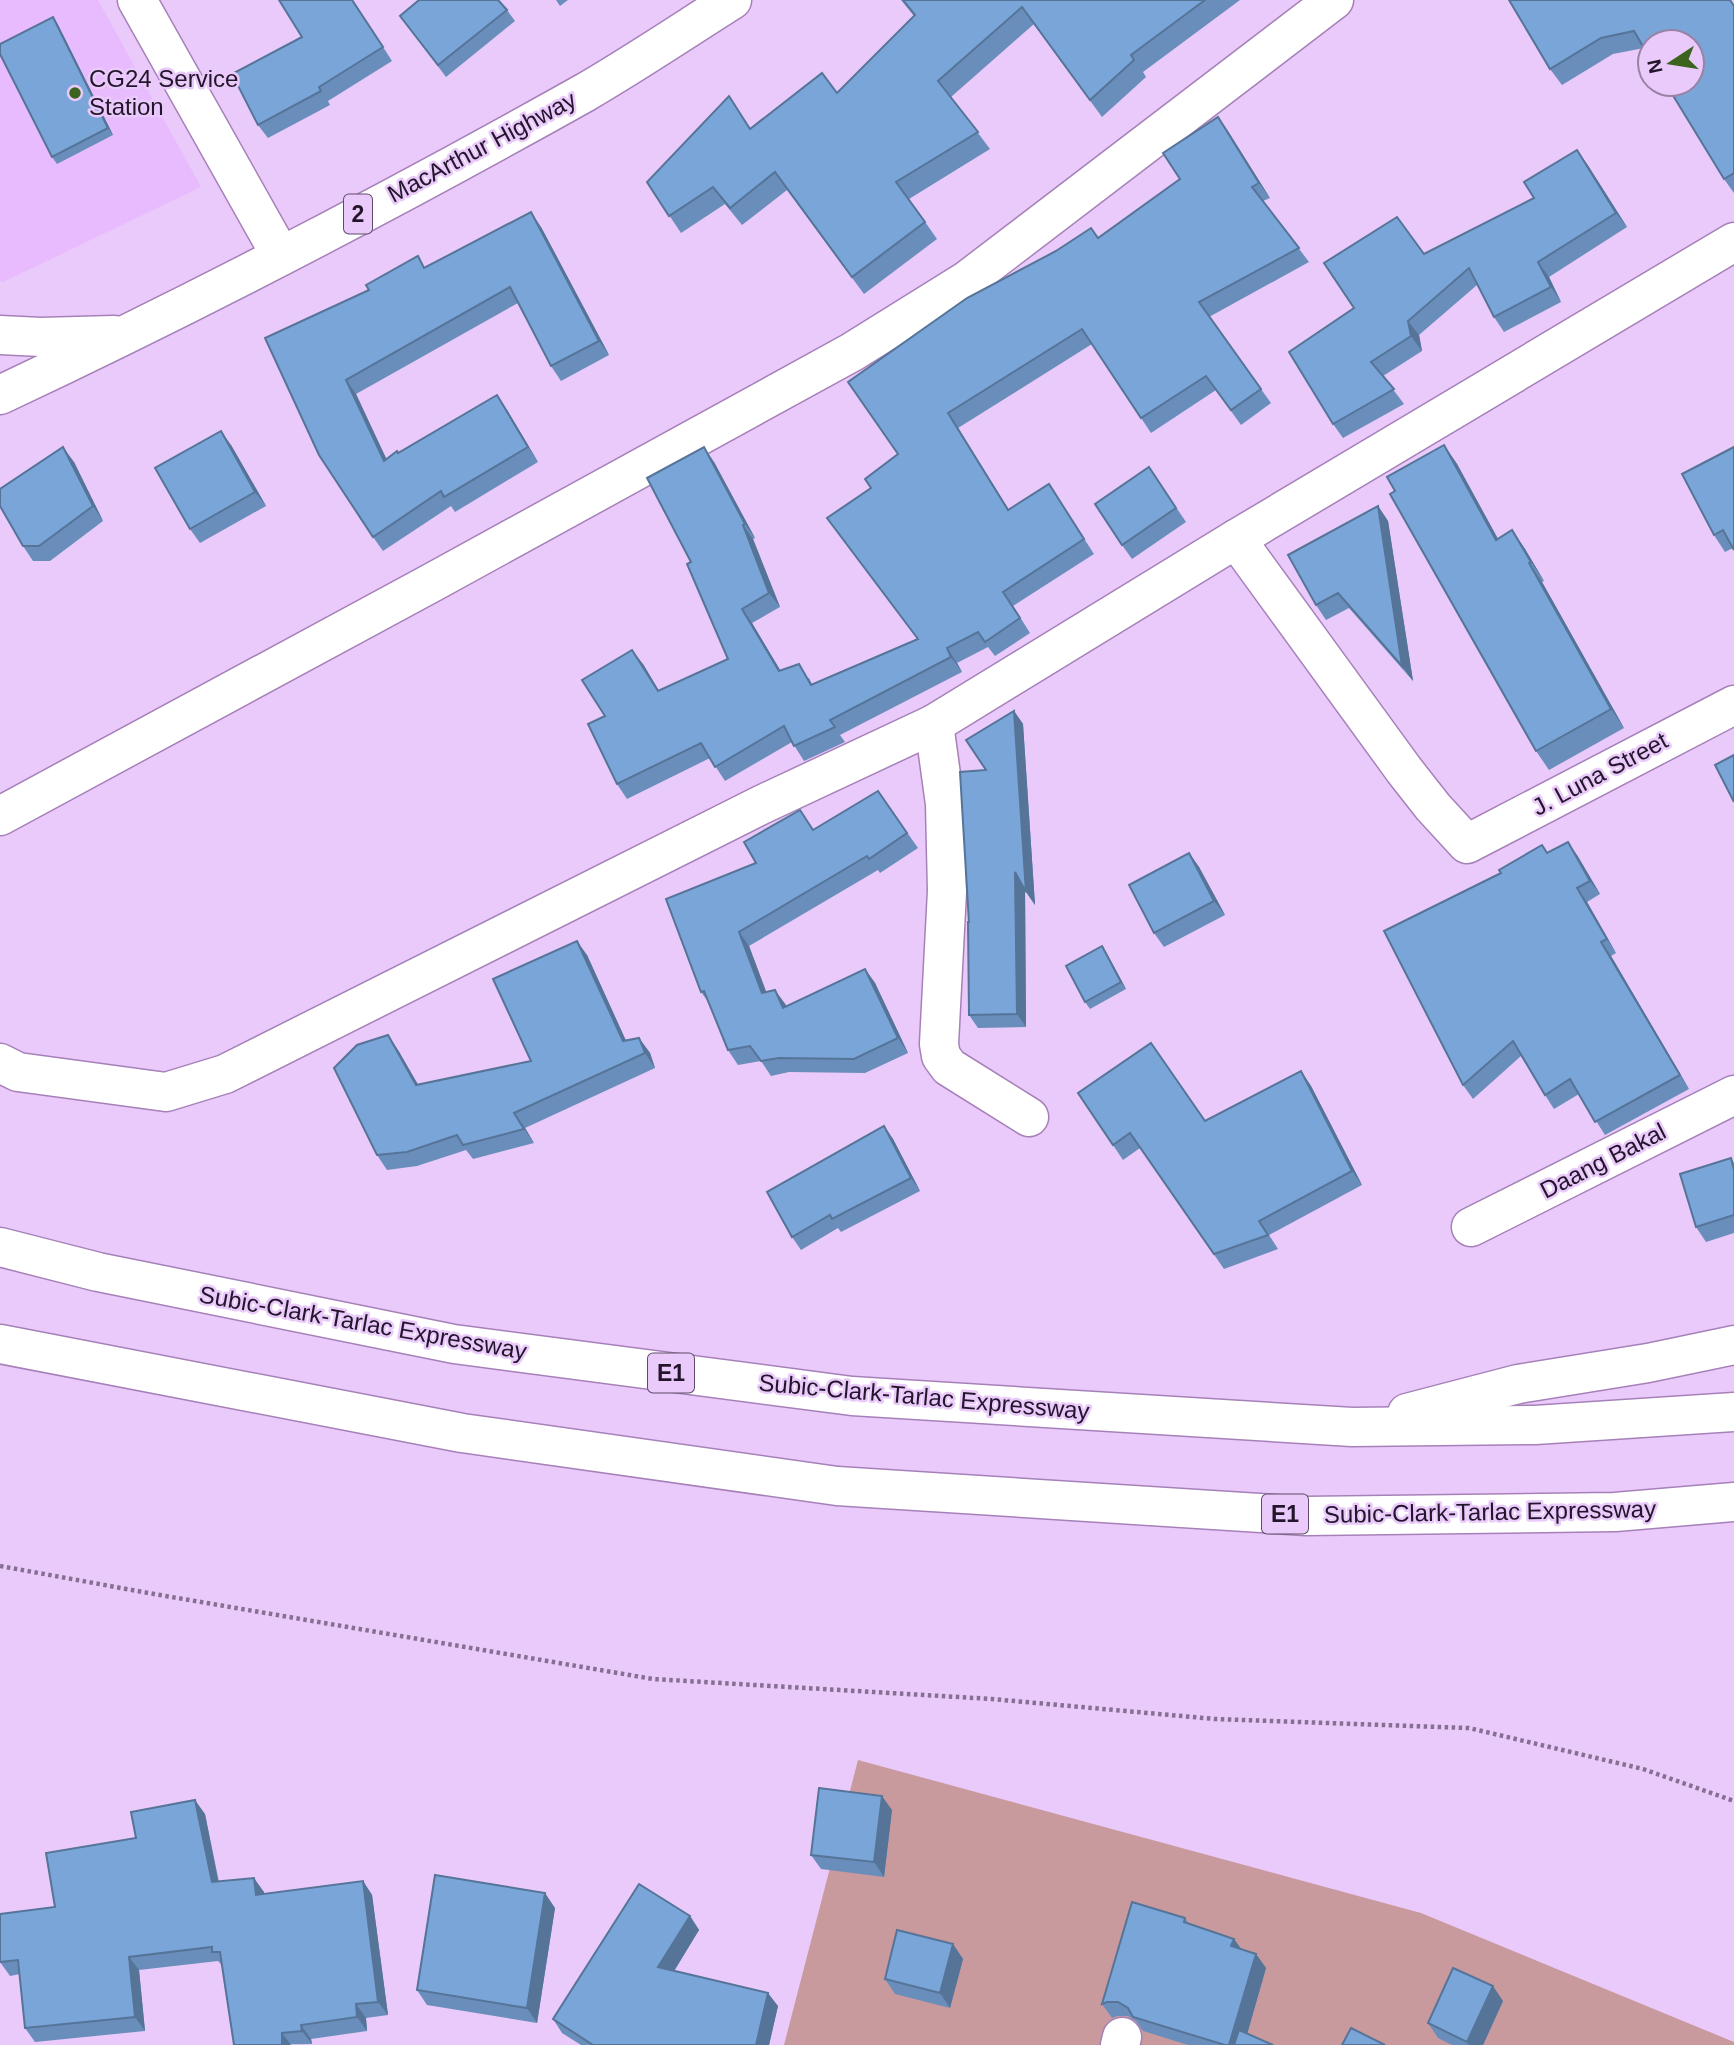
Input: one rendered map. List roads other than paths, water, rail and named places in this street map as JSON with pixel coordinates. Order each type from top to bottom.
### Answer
[{"type":"main road","points":[[137,0],[281,256]]},
{"type":"main road","name":"MacArthur Highway","points":[[0,396],[130,334],[281,256],[586,92],[732,0]]},
{"type":"main road","points":[[0,816],[852,352],[966,281],[1334,0]]},
{"type":"main road","points":[[0,1063],[18,1072],[166,1092],[225,1074],[761,805],[934,724],[1236,539],[1734,242]]},
{"type":"main road","points":[[0,335],[41,337],[130,334]]},
{"type":"main road","name":"J. Luna Street","points":[[1236,539],[1405,771],[1467,844],[1734,705]]},
{"type":"main road","points":[[934,724],[945,804],[947,867],[939,1044],[949,1067],[1029,1117]]},
{"type":"main road","name":"Daang Bakal","points":[[1471,1227],[1734,1095]]},
{"type":"main road","name":"Subic-Clark-Tarlac Expressway","points":[[0,1247],[98,1272],[482,1348],[852,1396],[1352,1427],[1535,1426],[1734,1412]]},
{"type":"main road","name":"Subic-Clark-Tarlac Expressway","points":[[0,1344],[462,1433],[837,1486],[1306,1516],[1615,1512],[1734,1503]]},
{"type":"main road","points":[[1352,1427],[1518,1384],[1647,1363],[1734,1345]]},
{"type":"place","name":"CG24 Service Station","points":[[75,93]]}]
